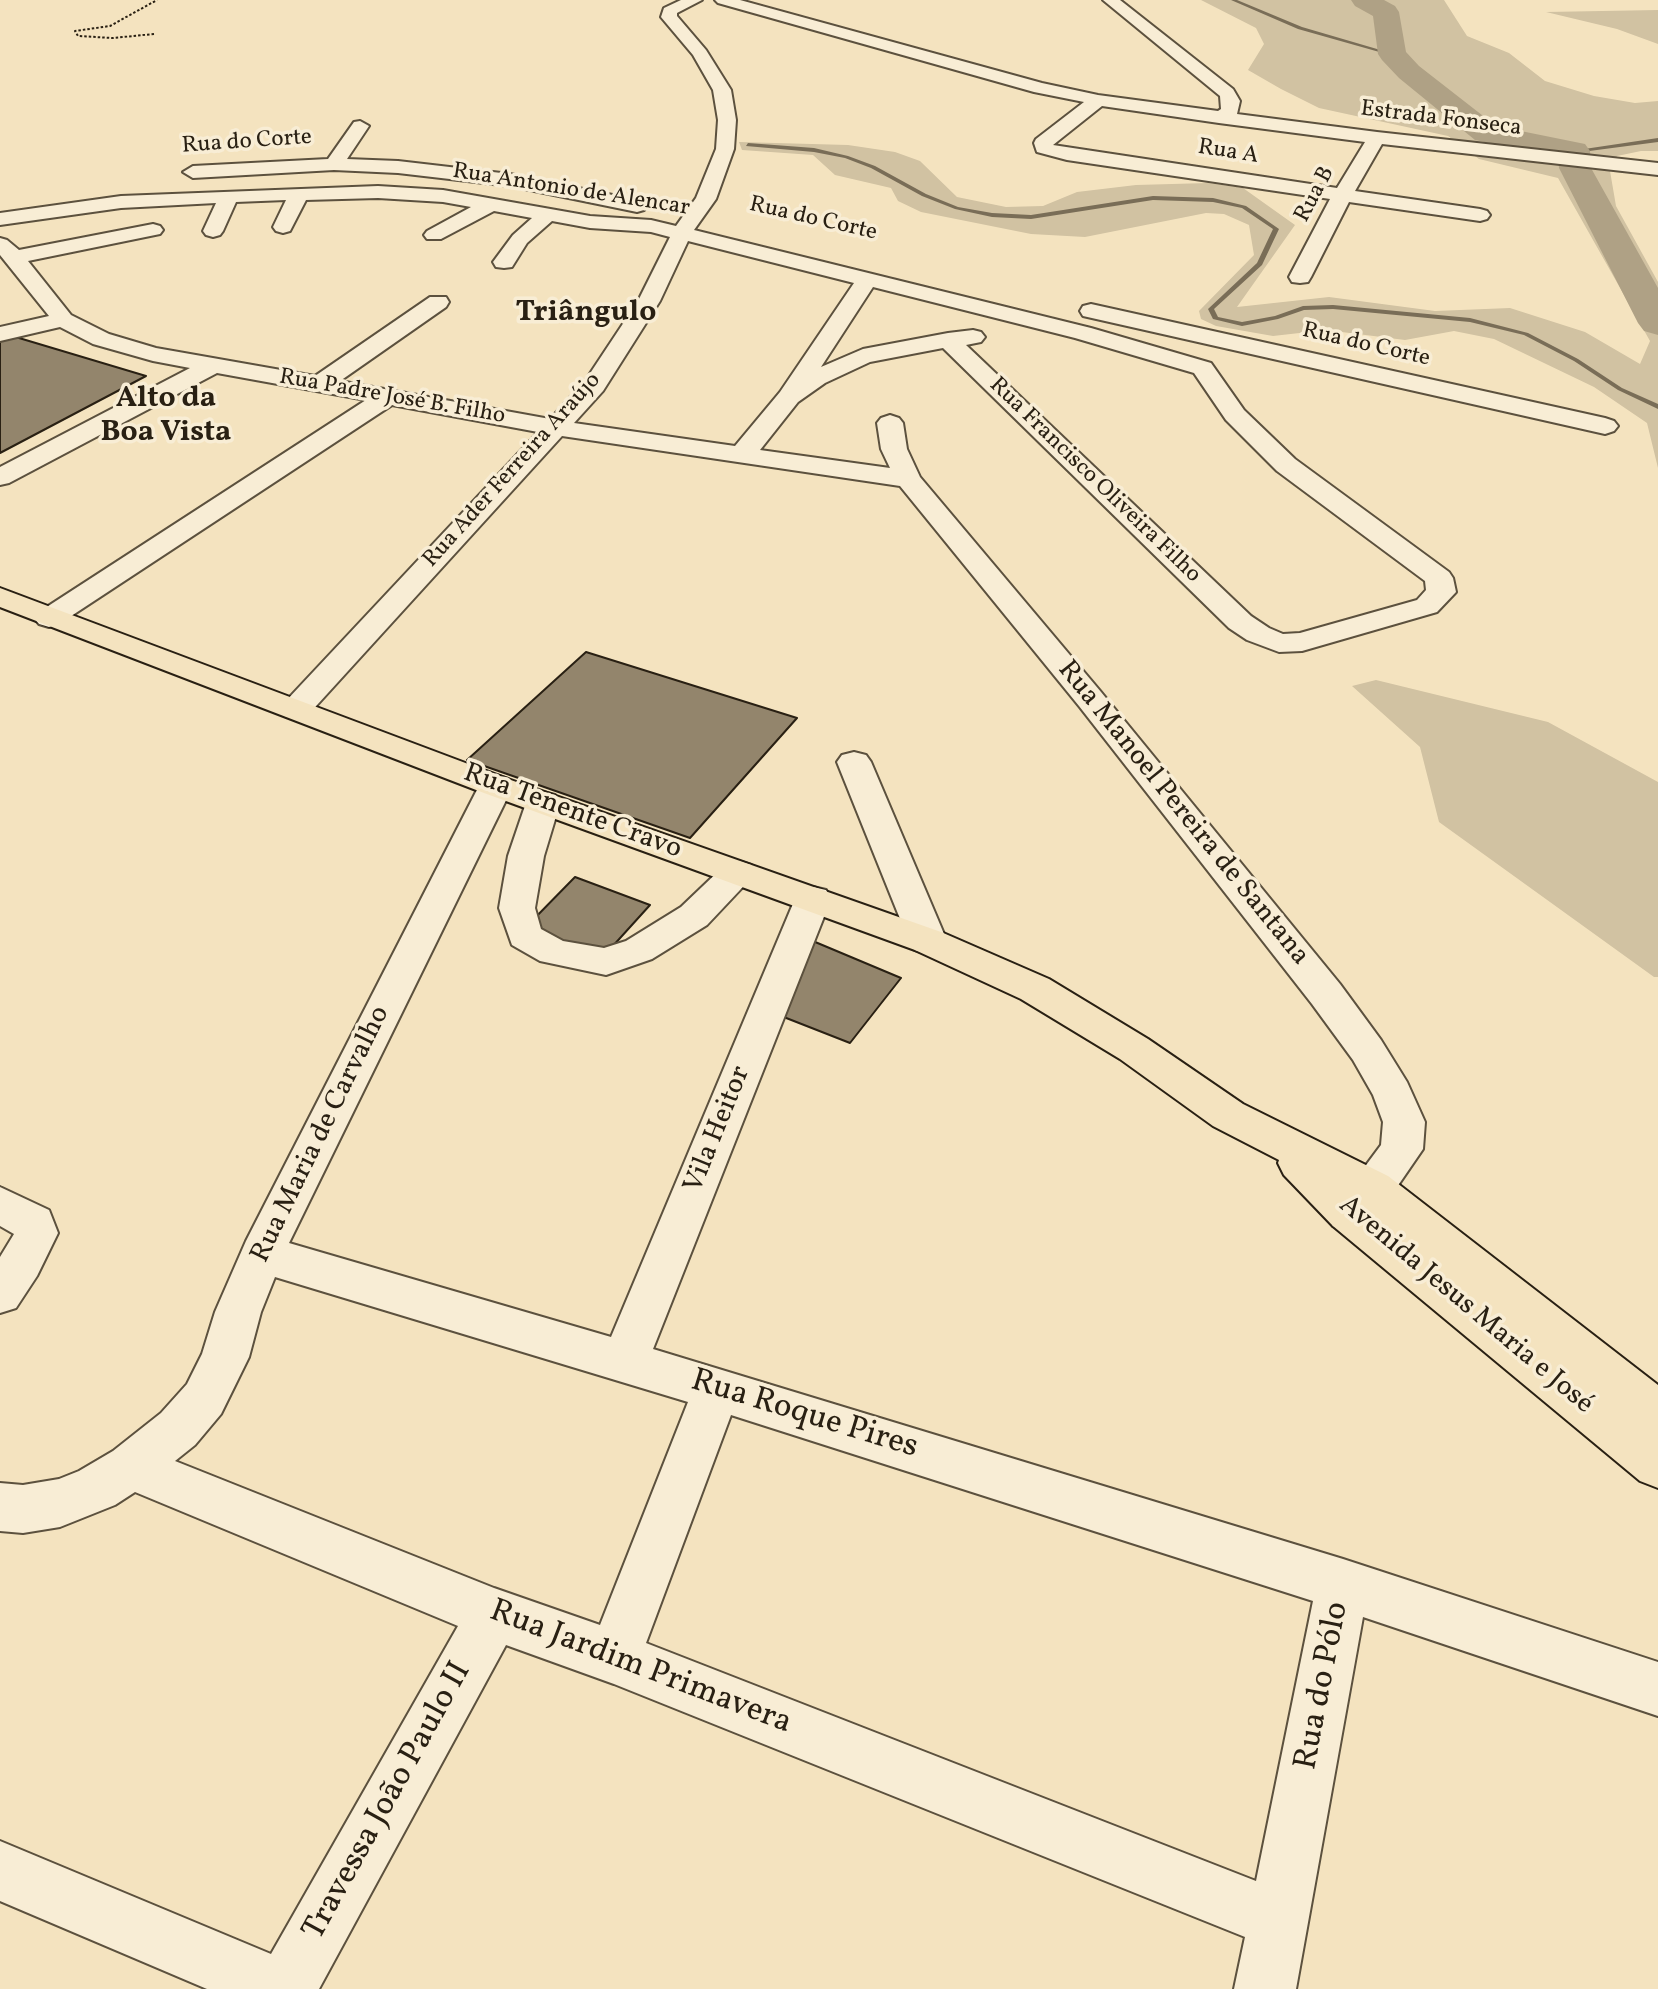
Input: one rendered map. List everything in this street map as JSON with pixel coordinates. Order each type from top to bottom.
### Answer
[{"type":"main road","name":"Rua Tenente Cravo","points":[[0,597],[49,618],[496,786],[928,941],[1035,989],[1135,1049]]},
{"type":"main road","name":"Avenida Jesus Maria e José","points":[[1135,1049],[1228,1115],[1277,1142],[1658,1414]]},
{"type":"main road","name":"Avenida Jesus Maria e José","points":[[1361,1201],[1658,1465]]},
{"type":"street","name":"Rua Ader Ferreira Araújo","points":[[296,709],[594,386],[649,301],[687,227],[706,199],[725,149],[727,120],[722,90],[700,53],[669,17],[668,10],[694,0]]},
{"type":"street","points":[[723,0],[798,18]]},
{"type":"street","points":[[747,0],[798,18]]},
{"type":"street","points":[[1111,0],[1227,93],[1231,101],[1230,111],[1219,118]]},
{"type":"street","name":"Estrada Fonseca","points":[[798,18],[1040,88],[1098,100],[1377,138],[1658,169]]},
{"type":"street","name":"Rua A","points":[[1098,100],[1042,143],[1044,148],[1067,154],[1480,215]]},
{"type":"street","points":[[334,164],[360,127]]},
{"type":"street","name":"Rua B","points":[[1300,277],[1342,195],[1377,138]]},
{"type":"street","name":"Rua do Corte","points":[[171,174],[334,164],[452,172],[576,192],[687,227],[933,275]]},
{"type":"street","points":[[283,227],[300,193]]},
{"type":"street","name":"Rua Antonio de Alencar","points":[[0,219],[121,202],[229,195],[413,193],[590,222],[687,227],[866,281],[1083,333],[1203,368]]},
{"type":"street","points":[[213,231],[229,195]]},
{"type":"street","points":[[434,235],[492,204]]},
{"type":"street","points":[[504,262],[520,239],[548,214]]},
{"type":"street","points":[[7,251],[153,230]]},
{"type":"street","name":"Rua Padre José B. Filho","points":[[7,251],[45,294],[63,320],[101,339],[124,346],[556,428],[908,479]]},
{"type":"street","points":[[741,456],[789,397],[866,281]]},
{"type":"street","points":[[319,384],[438,302]]},
{"type":"street","name":"Rua do Corte","points":[[1068,305],[1605,426]]},
{"type":"street","points":[[0,334],[63,320]]},
{"type":"street","points":[[789,397],[817,377],[863,356],[948,340],[999,334],[1083,333]]},
{"type":"street","name":"Rua Francisco Oliveira Filho","points":[[948,340],[1240,622],[1258,634],[1279,643],[1303,642],[1427,606],[1441,592],[1439,578],[1286,465],[1235,415],[1203,368]]},
{"type":"street","points":[[0,477],[214,365]]},
{"type":"street","points":[[49,618],[387,397]]},
{"type":"street","name":"Rua Manoel Pereira de Santana","points":[[890,423],[894,449],[908,479],[1090,699],[1326,994],[1367,1050],[1392,1093],[1404,1122],[1402,1149],[1361,1201]]},
{"type":"street","points":[[854,762],[928,941]]},
{"type":"street","name":"Rua Maria de Carvalho","points":[[131,1467],[177,1429],[204,1399],[225,1357],[238,1312],[262,1254],[496,786]]},
{"type":"street","points":[[543,803],[526,856],[517,908],[525,936],[553,952],[606,962],[639,950],[694,916],[738,873]]},
{"type":"street","name":"Vila Heitor","points":[[625,1361],[813,900]]},
{"type":"street","points":[[0,1205],[33,1223],[36,1233],[21,1263],[0,1293]]},
{"type":"street","name":"Rua Roque Pires","points":[[262,1254],[717,1389],[1343,1585]]},
{"type":"street","points":[[614,1657],[717,1389]]},
{"type":"street","points":[[0,1507],[23,1509],[60,1503],[97,1488],[131,1467]]},
{"type":"street","name":"Rua Jardim Primavera","points":[[131,1467],[494,1614],[614,1657],[1280,1920]]},
{"type":"street","name":"Rua do Pólo","points":[[1265,1989],[1343,1585],[1658,1689]]},
{"type":"street","name":"Travessa João Paulo II","points":[[282,1989],[494,1614]]},
{"type":"street","points":[[0,1871],[282,1989]]},
{"type":"path","points":[[154,34],[113,38],[78,36],[75,31],[110,26],[158,0]]},
{"type":"shaded area","points":[[1201,0],[1444,0],[1467,36],[1509,53],[1545,81],[1594,96],[1635,103],[1658,101],[1658,151],[1617,156],[1610,171],[1616,206],[1658,282],[1658,468],[1647,423],[1594,387],[1494,339],[1454,331],[1405,340],[1326,330],[1273,336],[1216,326],[1201,319],[1199,311],[1254,255],[1249,225],[1224,214],[1206,213],[1085,237],[1031,234],[921,212],[898,201],[891,188],[835,175],[813,155],[742,150],[739,142],[848,145],[895,152],[920,161],[957,197],[1006,207],[1043,206],[1077,192],[1136,185],[1208,183],[1243,188],[1295,225],[1237,307],[1329,297],[1435,311],[1510,308],[1585,332],[1640,364],[1650,341],[1558,178],[1479,159],[1448,136],[1319,108],[1248,70],[1264,44],[1256,28]]},
{"type":"shaded area","points":[[1658,10],[1658,44],[1617,29],[1546,12]]},
{"type":"shaded area","points":[[1376,680],[1548,722],[1658,782],[1658,977],[1654,977],[1439,822],[1420,747],[1352,686]]},
{"type":"building","points":[[9,335],[146,376],[0,453],[0,339]]},
{"type":"building","points":[[586,652],[797,718],[690,838],[467,760]]},
{"type":"building","points":[[575,877],[650,905],[602,958],[526,927]]},
{"type":"building","points":[[808,939],[901,978],[850,1043],[776,1014]]},
{"type":"waterway","points":[[1233,0],[1300,28],[1392,54]]},
{"type":"waterway","points":[[1364,0],[1386,12],[1392,54],[1409,72],[1486,133],[1574,151],[1575,168],[1658,323]]},
{"type":"waterway","points":[[1574,151],[1658,140]]},
{"type":"waterway","points":[[748,145],[814,150],[846,157],[873,167],[924,195],[957,208],[992,215],[1031,217],[1153,198],[1213,200],[1244,207],[1276,229],[1260,264],[1211,309],[1215,318],[1242,324],[1276,318],[1303,308],[1333,307],[1470,320],[1526,334],[1576,360],[1620,389],[1658,407]]},
{"type":"district","name":"Triângulo","points":[[586,314]]},
{"type":"district","name":"Alto da Boa Vista","points":[[166,417]]}]
